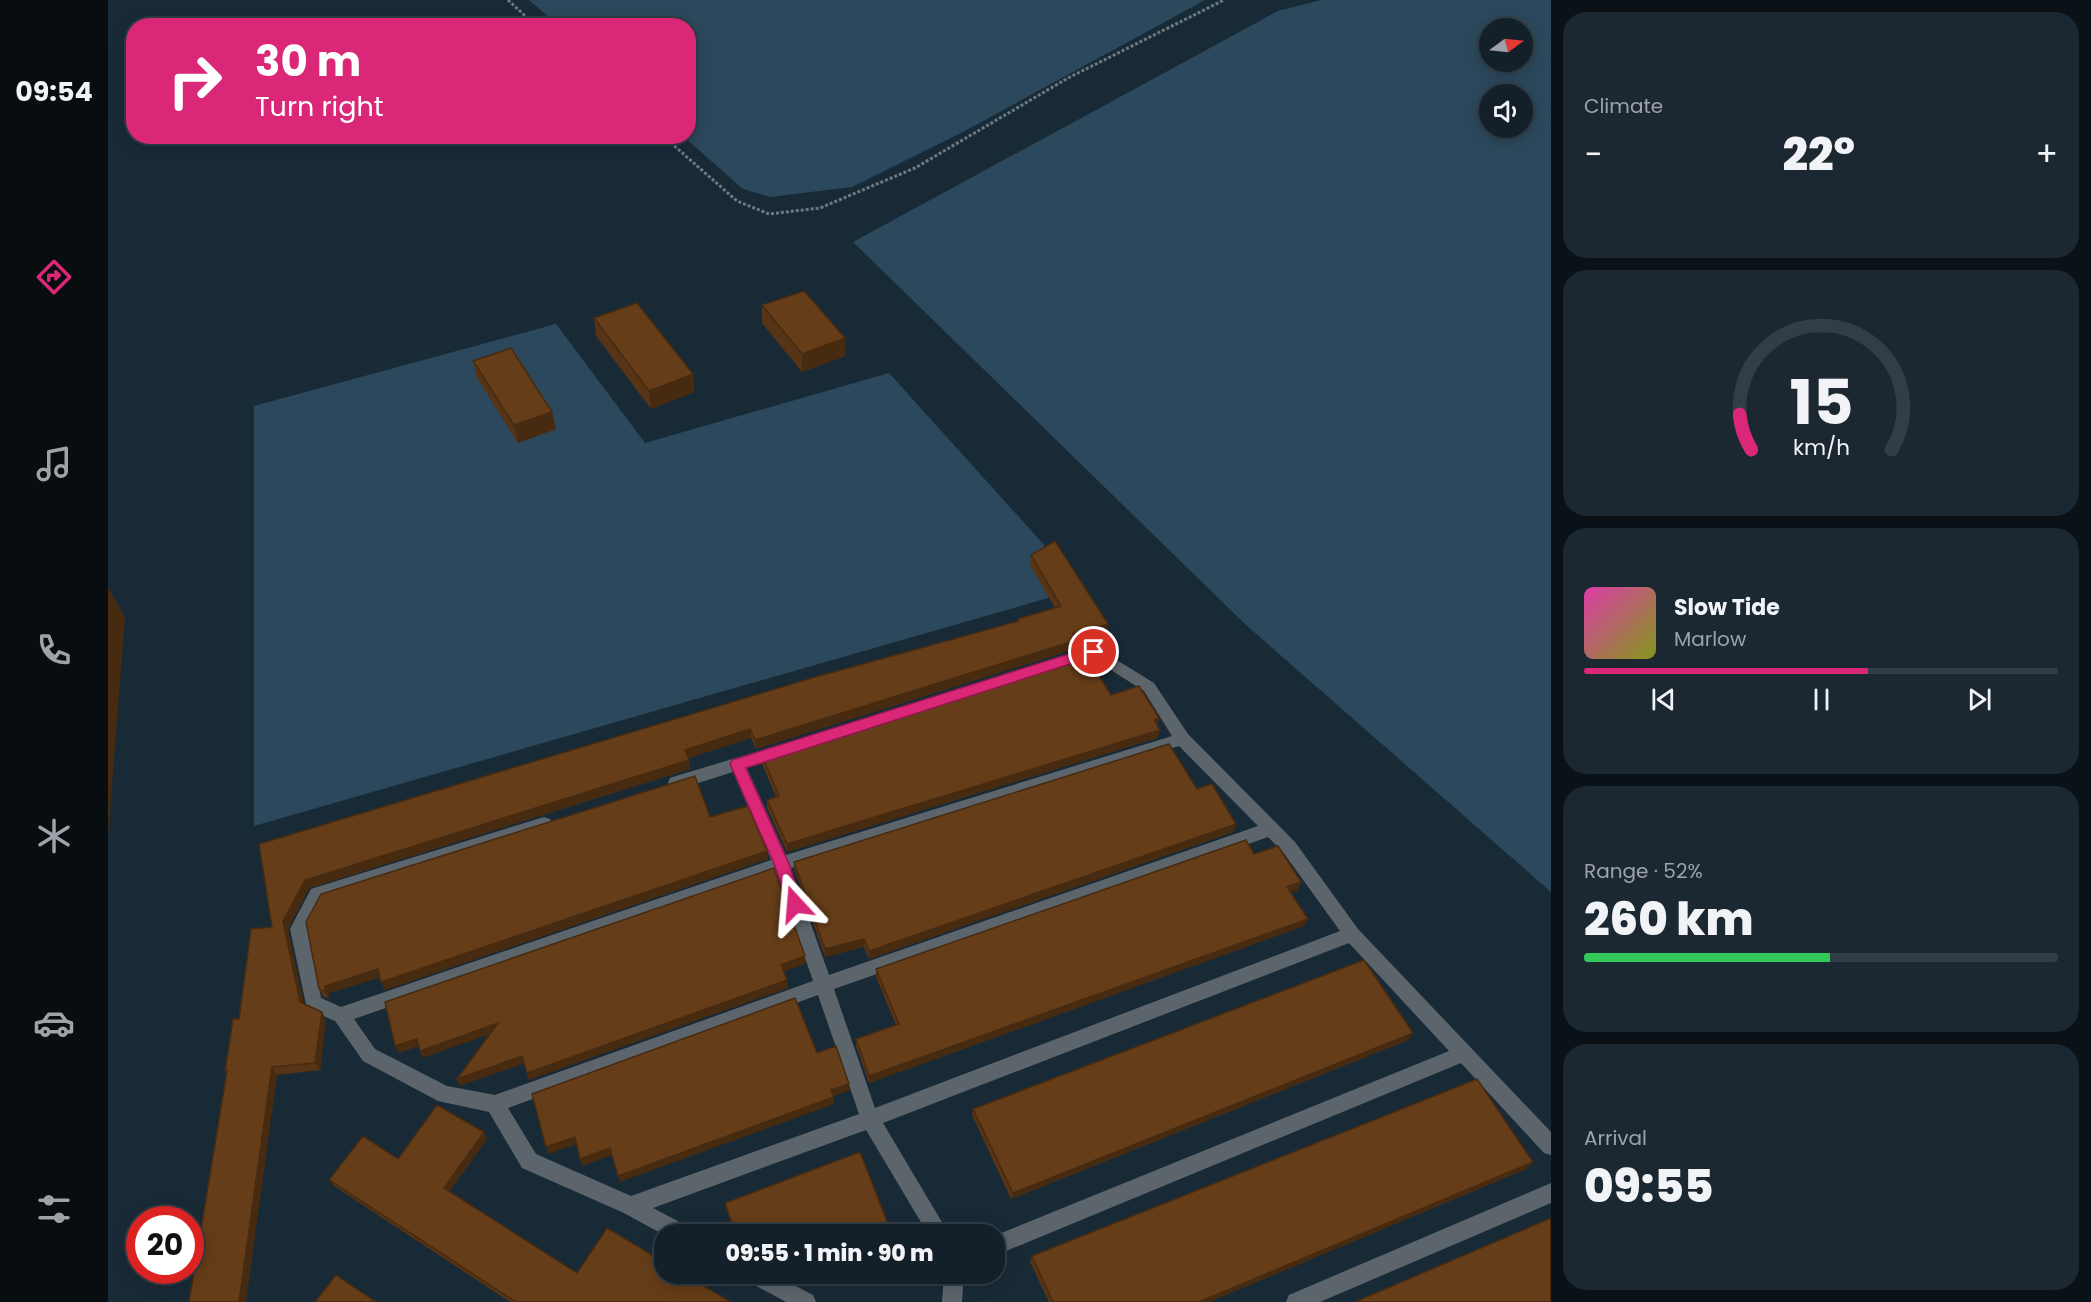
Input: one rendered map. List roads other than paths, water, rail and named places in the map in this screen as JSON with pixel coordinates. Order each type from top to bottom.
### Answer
[{"type":"lane","points":[[982,687],[1094,652],[1149,687],[1182,739],[1289,847],[1352,934],[1551,1146]]},
{"type":"lane","points":[[341,1015],[781,864],[1182,739]]},
{"type":"lane","points":[[658,789],[793,747]]},
{"type":"lane","points":[[737,764],[781,864],[870,1119],[933,1224]]},
{"type":"lane","points":[[556,820],[318,894],[299,929],[313,1003],[341,1015],[369,1055],[445,1095],[495,1104],[823,985],[1271,829]]},
{"type":"lane","points":[[631,1206],[870,1119],[1352,934]]},
{"type":"lane","points":[[1005,1241],[1465,1053]]},
{"type":"lane","points":[[495,1104],[529,1161],[631,1206],[664,1224]]},
{"type":"lane","points":[[1296,1302],[1551,1193]]},
{"type":"lane","points":[[773,1284],[806,1302]]},
{"type":"lane","points":[[952,1302],[953,1284]]}]
